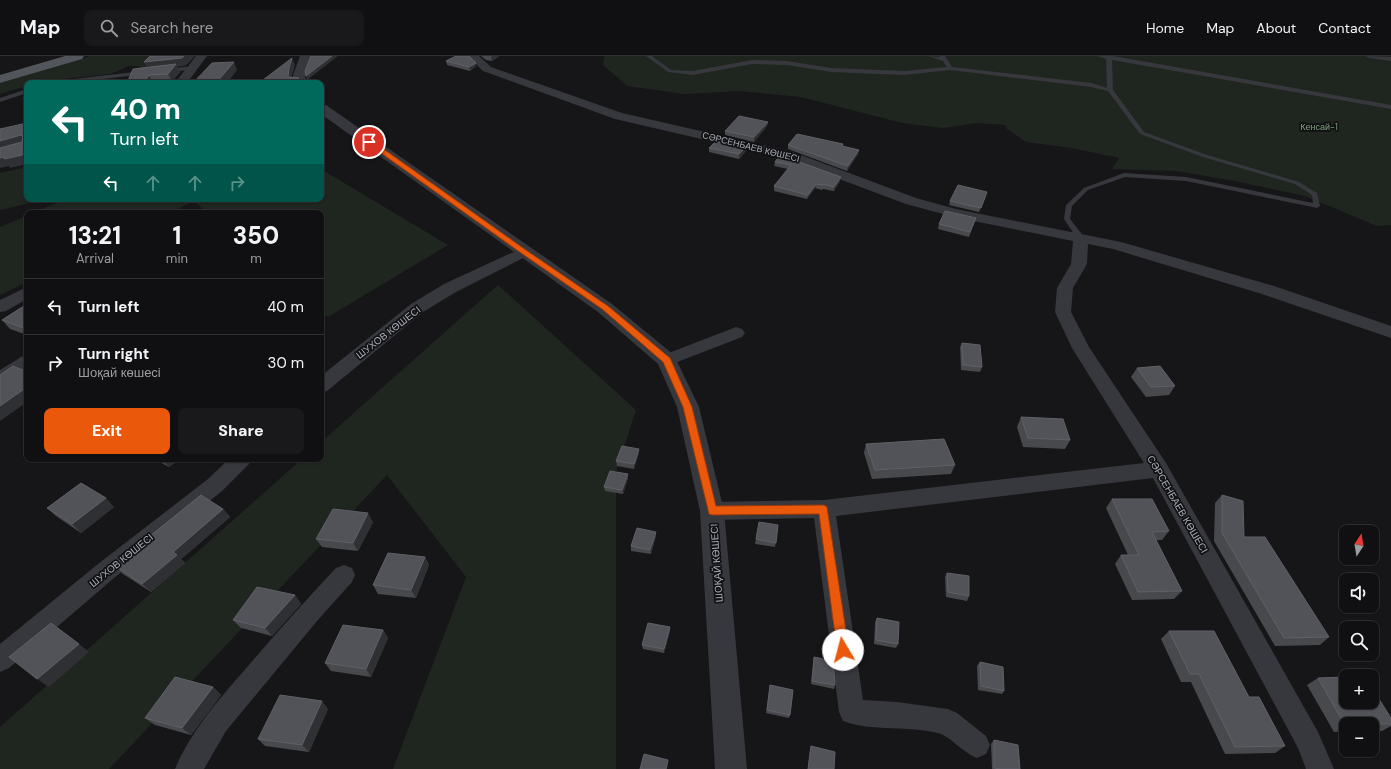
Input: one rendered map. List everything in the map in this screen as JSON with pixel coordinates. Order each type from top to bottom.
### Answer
[{"type":"main road","points":[[0,68],[42,56]]},
{"type":"main road","points":[[0,79],[78,56]]},
{"type":"street","points":[[183,80],[202,56]]},
{"type":"street","points":[[299,80],[299,75],[306,56]]},
{"type":"street","name":"СӘРСЕНБАЕВ КӨШЕСІ","points":[[473,56],[487,69],[619,116],[788,155],[911,201],[954,213],[1116,245],[1268,290],[1391,332]]},
{"type":"street","name":"ШОҚАЙ КӨШЕСІ","points":[[324,110],[605,308],[667,360],[688,407],[712,511],[731,769]]},
{"type":"street","name":"СӘРСЕНБАЕВ КӨШЕСІ","points":[[1080,238],[1078,264],[1065,288],[1063,312],[1082,348],[1159,469],[1309,741],[1320,769]]},
{"type":"street","name":"ШУХОВ КӨШЕСІ","points":[[324,384],[417,308],[450,288],[524,252]]},
{"type":"street","points":[[0,307],[24,294]]},
{"type":"street","points":[[667,360],[736,333]]},
{"type":"street","points":[[0,379],[24,363]]},
{"type":"street","name":"ШУХОВ КӨШЕСІ","points":[[0,660],[112,567],[215,485],[239,462]]},
{"type":"street","points":[[712,511],[824,510],[1159,469]]},
{"type":"street","points":[[824,510],[852,712],[897,715],[948,722],[977,745]]},
{"type":"street","points":[[189,769],[217,722],[309,613],[344,575]]},
{"type":"lane","points":[[649,56],[670,71],[693,73],[752,62],[787,63],[831,70],[904,73],[950,68],[1091,85],[1110,90]]},
{"type":"lane","points":[[931,56],[943,58],[950,68]]},
{"type":"lane","points":[[1101,56],[1391,107]]},
{"type":"lane","points":[[1369,56],[1391,59]]},
{"type":"lane","points":[[1080,238],[1067,219],[1069,205],[1086,189],[1124,175],[1186,179],[1317,206],[1315,194],[1297,183],[1205,156],[1142,133],[1110,90],[1110,57]]},
{"type":"lane","points":[[162,72],[193,68]]},
{"type":"lane","points":[[84,80],[147,73]]},
{"type":"lane","points":[[0,100],[24,92]]},
{"type":"green space","points":[[90,56],[196,56],[185,66],[138,71],[140,66],[128,66],[111,74],[52,80],[24,80],[24,87],[0,94],[0,83]]},
{"type":"green space","name":"Кенсай-1","points":[[604,56],[1391,56],[1391,225],[1377,226],[1305,196],[1235,181],[1177,171],[1112,169],[1119,158],[1072,148],[1026,142],[1007,129],[1005,125],[976,123],[943,128],[902,123],[801,97],[740,91],[685,94],[627,86],[603,65]]},
{"type":"green space","points":[[24,168],[24,202],[34,202],[0,210],[0,173]]},
{"type":"green space","points":[[324,171],[448,245],[328,317],[324,314],[324,210],[204,210],[195,202],[324,202]]},
{"type":"green space","points":[[59,202],[192,202],[176,210],[40,210]]},
{"type":"green space","points":[[24,217],[24,283],[0,295],[0,227]]},
{"type":"green space","points":[[498,285],[636,410],[616,472],[616,769],[393,769],[466,577],[387,475],[109,769],[0,769],[0,727],[299,462],[324,462],[324,439]]},
{"type":"building","points":[[150,56],[184,56],[182,58],[144,62]]},
{"type":"building","points":[[311,56],[332,56],[306,76],[305,71]]},
{"type":"building","points":[[456,56],[469,56],[476,63],[469,67],[446,61]]},
{"type":"building","points":[[292,58],[288,77],[299,78],[296,80],[263,80]]},
{"type":"building","points":[[234,62],[219,80],[196,80],[212,63]]},
{"type":"building","points":[[176,64],[168,74],[149,75],[146,80],[128,80],[133,69]]},
{"type":"building","points":[[739,116],[768,122],[754,137],[725,131]]},
{"type":"building","points":[[24,124],[24,155],[4,159],[5,157],[0,158],[0,148],[22,142],[23,137],[21,135],[0,141],[0,129]]},
{"type":"building","points":[[797,134],[843,144],[842,146],[859,150],[848,166],[788,145]]},
{"type":"building","points":[[717,140],[746,147],[739,154],[709,148]]},
{"type":"building","points":[[780,155],[841,177],[834,187],[816,184],[808,195],[774,186],[791,165],[775,162]]},
{"type":"building","points":[[958,185],[987,192],[981,208],[950,201]]},
{"type":"building","points":[[945,211],[976,218],[970,232],[939,224]]},
{"type":"building","points":[[24,306],[24,328],[2,320]]},
{"type":"building","points":[[962,343],[980,345],[982,367],[963,365]]},
{"type":"building","points":[[13,366],[24,371],[24,389],[0,406],[0,375]]},
{"type":"building","points":[[1160,366],[1175,386],[1151,387],[1137,368]]},
{"type":"building","points":[[1021,417],[1063,419],[1070,440],[1028,438]]},
{"type":"building","points":[[944,439],[955,465],[875,470],[866,444]]},
{"type":"building","points":[[622,446],[639,449],[634,464],[616,461]]},
{"type":"building","points":[[610,471],[628,474],[622,490],[604,487]]},
{"type":"building","points":[[81,483],[106,498],[72,524],[47,508]]},
{"type":"building","points":[[201,495],[223,509],[173,552],[177,555],[142,584],[114,565]]},
{"type":"building","points":[[1222,495],[1243,501],[1244,537],[1265,537],[1329,637],[1284,638],[1222,533]]},
{"type":"building","points":[[1112,499],[1152,499],[1169,531],[1152,532],[1182,591],[1138,592],[1121,555],[1139,555]]},
{"type":"building","points":[[333,509],[368,513],[353,543],[316,539]]},
{"type":"building","points":[[759,522],[778,525],[776,543],[756,539]]},
{"type":"building","points":[[637,528],[656,532],[650,550],[631,546]]},
{"type":"building","points":[[388,553],[425,557],[411,590],[373,585]]},
{"type":"building","points":[[947,573],[969,576],[969,596],[948,592]]},
{"type":"building","points":[[257,587],[295,595],[265,628],[233,620]]},
{"type":"building","points":[[877,618],[899,622],[898,644],[876,640]]},
{"type":"building","points":[[51,623],[79,644],[37,679],[9,657]]},
{"type":"building","points":[[648,623],[670,627],[664,649],[642,645]]},
{"type":"building","points":[[343,625],[383,630],[366,669],[325,663]]},
{"type":"building","points":[[1169,631],[1214,631],[1249,697],[1259,697],[1285,746],[1235,747],[1199,674],[1190,674]]},
{"type":"building","points":[[814,657],[833,661],[835,685],[812,681]]},
{"type":"building","points":[[980,662],[1003,667],[1004,691],[981,686]]},
{"type":"building","points":[[175,677],[213,687],[182,728],[145,718]]},
{"type":"building","points":[[1339,677],[1339,709],[1379,709],[1379,699],[1391,718],[1391,724],[1379,724],[1379,717],[1340,717],[1318,678]]},
{"type":"building","points":[[770,685],[793,690],[790,715],[767,710]]},
{"type":"building","points":[[280,695],[322,701],[302,745],[258,739]]},
{"type":"building","points":[[994,740],[1018,745],[1020,769],[994,768]]},
{"type":"building","points":[[811,746],[835,752],[834,769],[808,769]]},
{"type":"building","points":[[644,754],[668,760],[666,769],[640,769]]},
{"type":"route","points":[[369,142],[605,308],[667,360],[688,407],[712,511],[824,510],[843,650]]}]
